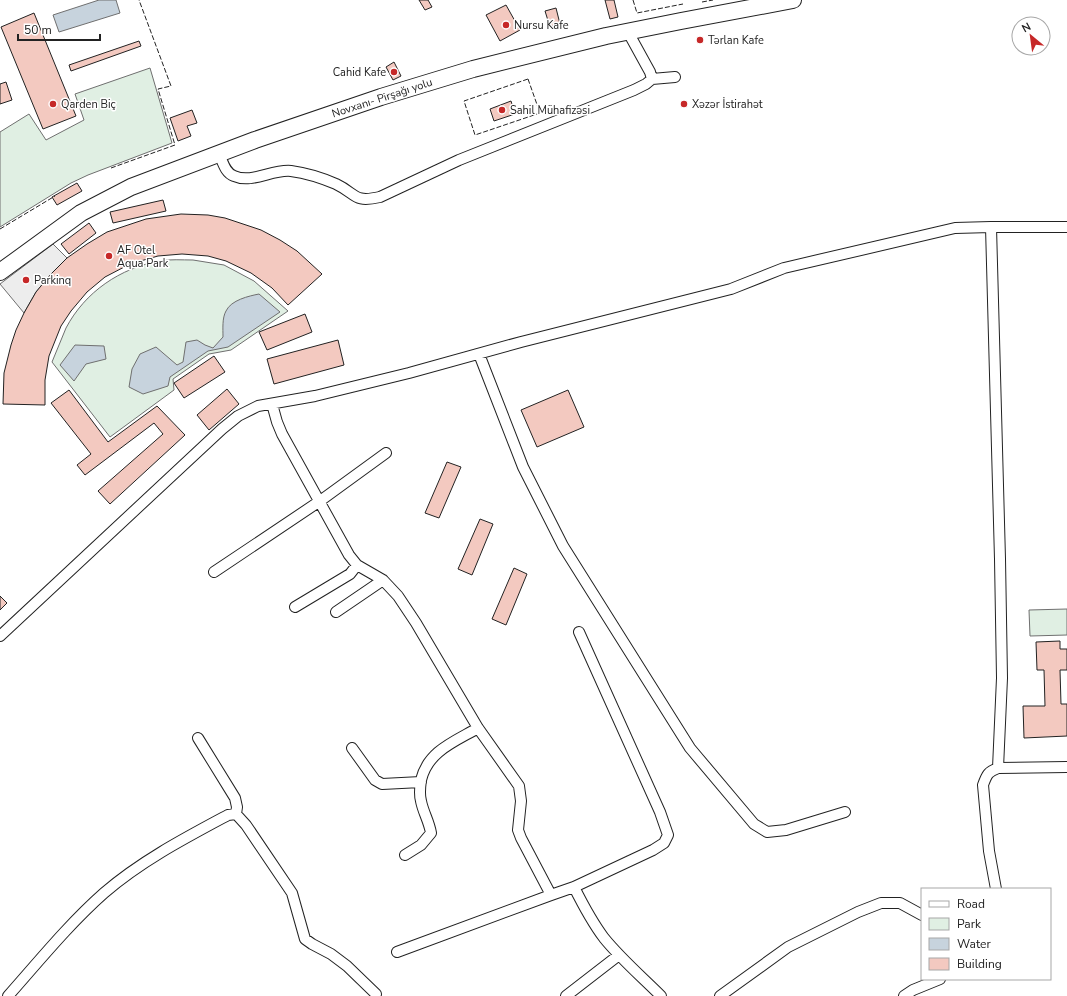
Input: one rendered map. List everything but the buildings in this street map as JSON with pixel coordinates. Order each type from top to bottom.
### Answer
[{"type":"main road","name":"Novxanı- Pirşağı yolu","points":[[0,272],[66,223],[97,203],[131,187],[219,154],[393,93],[473,69],[628,32],[793,0]]},
{"type":"street","points":[[628,32],[650,72],[652,79]]},
{"type":"street","points":[[219,154],[227,171],[233,176],[244,179],[275,172],[290,171],[329,181],[356,197],[367,200],[380,197],[459,160],[634,90],[652,79],[675,77]]},
{"type":"street","points":[[991,227],[1001,654],[998,768]]},
{"type":"street","points":[[0,636],[222,429],[246,411],[258,406],[315,396],[388,379],[521,342],[731,289],[784,268],[956,228],[1067,227]]},
{"type":"street","points":[[479,354],[523,467],[563,546],[690,748],[754,824],[767,832],[786,830],[845,812]]},
{"type":"street","points":[[272,404],[282,434],[349,555],[358,565],[383,580],[398,596],[416,623],[478,728],[519,786],[521,802],[518,830],[551,895]]},
{"type":"street","points":[[214,572],[320,501],[386,453]]},
{"type":"street","points":[[296,607],[350,574],[358,565]]},
{"type":"street","points":[[336,612],[383,580]]},
{"type":"street","points":[[397,952],[574,887],[653,850],[664,843],[668,835],[660,812],[579,632]]},
{"type":"street","points":[[405,856],[421,845],[430,833],[430,824],[421,801],[419,789],[423,771],[431,757],[478,728]]},
{"type":"street","points":[[198,738],[235,798],[237,807],[236,814],[246,826],[292,893],[305,939],[332,954],[347,966],[376,994]]},
{"type":"street","points":[[352,748],[375,780],[382,784],[421,782]]},
{"type":"street","points":[[996,888],[988,851],[984,785],[986,775],[998,768],[1067,767]]},
{"type":"street","points":[[8,996],[59,938],[104,893],[162,850],[228,814],[236,814]]},
{"type":"street","points":[[574,887],[591,919],[605,939],[619,955],[661,996]]},
{"type":"street","points":[[720,996],[788,947],[858,912],[881,903],[900,903],[921,914]]},
{"type":"street","points":[[566,996],[619,955]]},
{"type":"street","points":[[904,996],[914,993],[938,980]]},
{"type":"green space","points":[[150,68],[172,143],[71,183],[0,227],[0,132],[29,114],[46,140],[84,120],[75,94]]},
{"type":"green space","points":[[193,260],[224,265],[254,281],[288,311],[231,350],[209,354],[173,379],[174,390],[110,437],[52,362],[66,328],[83,303],[94,293],[105,284],[131,269],[160,261]]},
{"type":"green space","points":[[1067,609],[1067,635],[1030,636],[1029,610]]},
{"type":"shaded area","name":"Parkinq","points":[[53,244],[67,258],[36,292],[24,313],[0,284]]},
{"type":"water","points":[[99,0],[116,0],[120,13],[59,32],[53,15]]},
{"type":"water","points":[[259,294],[280,312],[228,347],[208,351],[170,377],[168,386],[143,394],[129,387],[132,369],[140,354],[156,347],[177,365],[183,362],[186,342],[197,340],[213,348],[223,337],[224,317],[228,307],[236,301]]},
{"type":"water","points":[[75,345],[104,346],[106,359],[86,364],[74,381],[60,365]]},
{"type":"fence","points":[[111,168],[175,145],[158,89],[171,86],[139,0]]},
{"type":"fence","points":[[633,0],[637,13],[683,4]]},
{"type":"fence","points":[[702,2],[713,0]]},
{"type":"fence","points":[[528,79],[540,113],[475,135],[464,101],[528,79]]},
{"type":"fence","points":[[0,229],[55,196]]},
{"type":"place","name":"Nursu Kafe","points":[[506,25]]},
{"type":"place","name":"Tərlan Kafe","points":[[700,40]]},
{"type":"place","name":"Cahid Kafe","points":[[394,72]]},
{"type":"place","name":"Qarden Biç","points":[[53,104]]},
{"type":"place","name":"Xəzər İstirahət","points":[[684,104]]},
{"type":"place","name":"Sahil Mühafizəsi","points":[[502,110]]},
{"type":"place","name":"AF Otel Aqua Park","points":[[109,256]]},
{"type":"place","name":"Parkinq","points":[[26,280]]}]
